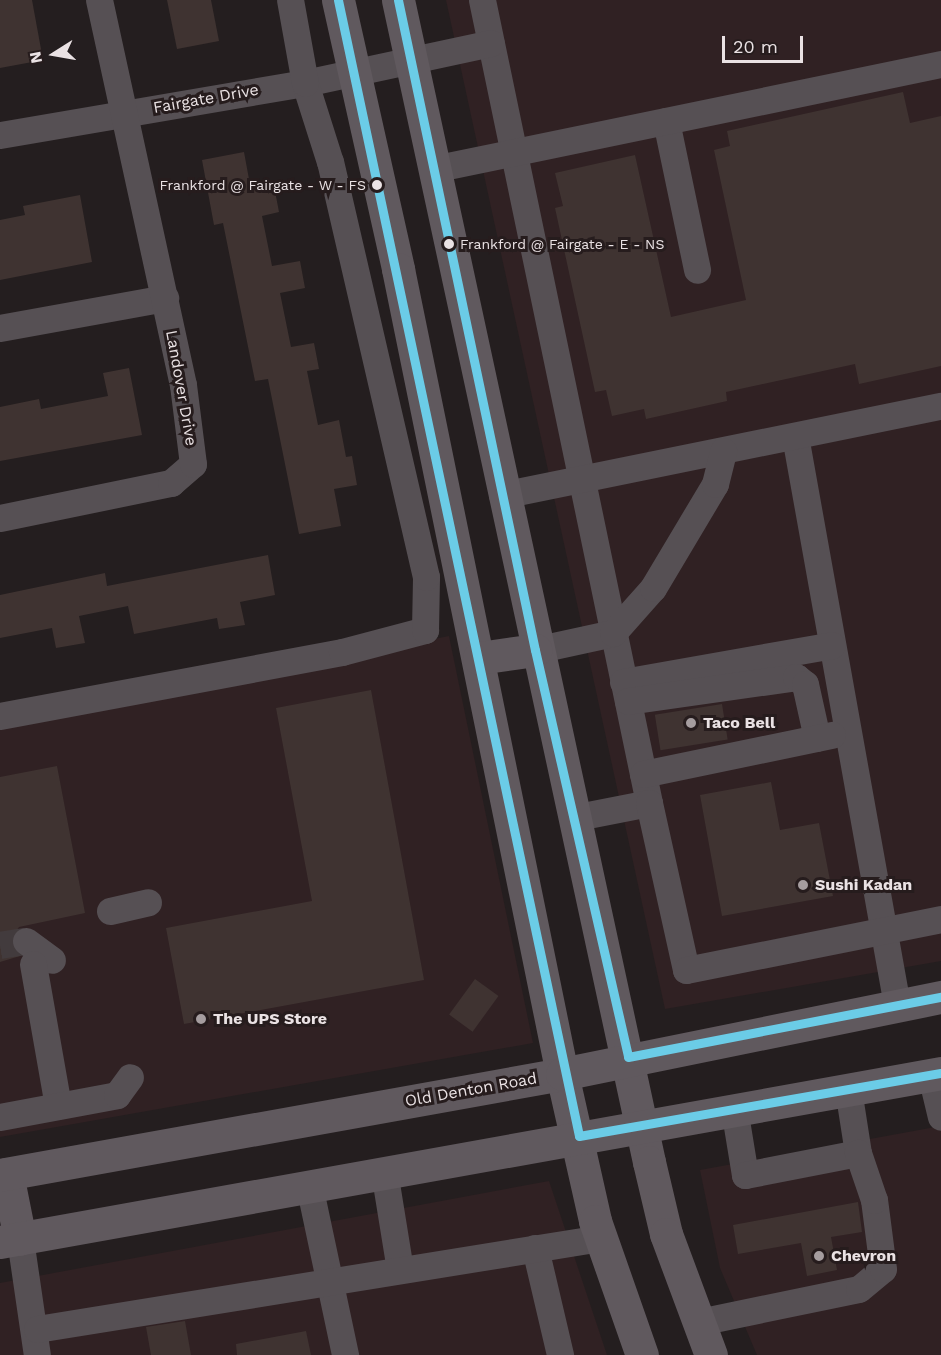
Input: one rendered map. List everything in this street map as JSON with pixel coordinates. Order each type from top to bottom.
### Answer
[{"type":"main road","points":[[338,0],[479,658],[562,1074],[579,1136],[601,1238],[642,1355]]},
{"type":"main road","points":[[398,0],[535,650],[628,1057],[640,1124],[666,1234],[711,1355]]},
{"type":"main road","points":[[479,658],[535,650]]},
{"type":"main road","name":"Old Denton Road","points":[[4,1175],[562,1074],[628,1057],[941,997]]},
{"type":"main road","points":[[4,1175],[10,1240],[640,1124],[936,1074]]},
{"type":"street","name":"Landover Drive","points":[[0,518],[171,483],[194,464],[165,298],[99,0]]},
{"type":"street","points":[[0,716],[342,652],[425,630],[426,577],[330,162],[305,83],[290,0]]},
{"type":"street","points":[[482,0],[613,633],[686,970],[941,919]]},
{"type":"street","name":"Fairgate Drive","points":[[0,135],[305,83],[491,43]]},
{"type":"street","points":[[433,169],[941,64]]},
{"type":"street","points":[[666,121],[697,270]]},
{"type":"street","points":[[0,328],[165,298]]},
{"type":"street","points":[[502,495],[941,406]]},
{"type":"street","points":[[795,436],[897,1005]]},
{"type":"street","points":[[535,650],[613,633],[659,579],[715,484],[723,451]]},
{"type":"street","points":[[626,692],[832,645]]},
{"type":"street","points":[[626,692],[796,677],[805,684],[817,738]]},
{"type":"street","points":[[643,774],[848,732]]},
{"type":"street","points":[[572,818],[649,803]]},
{"type":"street","points":[[110,911],[148,902]]},
{"type":"street","points":[[37,955],[58,1106]]},
{"type":"street","points":[[936,1074],[941,1117]]},
{"type":"street","points":[[0,1116],[117,1095],[130,1077]]},
{"type":"street","points":[[699,1322],[859,1289],[883,1269],[874,1200],[858,1153],[848,1089]]},
{"type":"street","points":[[734,1108],[745,1175],[858,1153]]},
{"type":"street","points":[[384,1171],[400,1270]]},
{"type":"street","points":[[309,1185],[345,1355]]},
{"type":"street","points":[[10,1240],[37,1342],[328,1282],[601,1238]]},
{"type":"street","points":[[535,1248],[560,1355]]},
{"type":"shaded area","points":[[446,0],[941,0],[941,961],[665,1009]]},
{"type":"shaded area","points":[[449,636],[533,1043],[0,1137],[0,726]]},
{"type":"shaded area","points":[[941,1126],[941,1355],[757,1355],[720,1268],[700,1170]]},
{"type":"shaded area","points":[[549,1181],[607,1355],[0,1355],[0,1283]]},
{"type":"building","points":[[0,0],[32,0],[43,60],[0,68]]},
{"type":"building","points":[[167,0],[211,0],[219,41],[177,49]]},
{"type":"building","points":[[903,92],[910,123],[941,116],[941,366],[859,384],[855,364],[726,392],[727,401],[646,419],[644,409],[612,416],[606,390],[595,392],[555,208],[563,206],[555,173],[635,155],[671,317],[746,300],[714,150],[730,146],[727,131]]},
{"type":"building","points":[[244,152],[251,190],[274,186],[279,212],[262,216],[272,266],[300,261],[305,288],[280,293],[291,347],[314,343],[319,369],[307,371],[318,425],[339,420],[346,457],[352,456],[357,485],[334,489],[341,526],[299,534],[268,379],[255,381],[223,223],[214,225],[202,160]]},
{"type":"building","points":[[80,195],[92,262],[0,280],[0,220],[25,215],[23,206]]},
{"type":"building","points":[[129,368],[142,435],[0,461],[0,407],[39,399],[41,409],[108,396],[103,373]]},
{"type":"building","points":[[268,555],[275,595],[240,602],[245,625],[219,629],[217,618],[134,634],[128,606],[79,616],[85,643],[56,648],[52,628],[0,638],[0,595],[105,573],[107,586]]},
{"type":"building","points":[[371,690],[424,980],[184,1024],[166,928],[312,901],[276,708]]},
{"type":"building","name":"Taco Bell","points":[[722,704],[728,740],[660,750],[655,715]]},
{"type":"building","points":[[57,766],[85,913],[19,927],[10,940],[20,956],[0,962],[0,777]]},
{"type":"building","points":[[771,782],[780,830],[819,823],[833,896],[722,916],[700,795]]},
{"type":"building","points":[[475,979],[498,996],[473,1032],[449,1015]]},
{"type":"building","name":"Chevron","points":[[858,1202],[862,1232],[831,1237],[837,1270],[807,1276],[801,1243],[738,1254],[733,1225]]},
{"type":"building","points":[[185,1321],[191,1355],[151,1355],[146,1327]]},
{"type":"building","points":[[306,1331],[311,1355],[237,1355],[236,1344]]},
{"type":"tunnel","points":[[0,945],[26,941]]},
{"type":"transit line","points":[[338,0],[579,1136],[941,1073]]},
{"type":"transit line","points":[[398,0],[535,650],[628,1057],[941,997]]},
{"type":"place","name":"Frankford @ Fairgate - W - FS","points":[[377,185]]},
{"type":"place","name":"Frankford @ Fairgate - E - NS","points":[[449,244]]},
{"type":"place","name":"Taco Bell","points":[[691,723]]},
{"type":"place","name":"Sushi Kadan","points":[[803,885]]},
{"type":"place","name":"The UPS Store","points":[[201,1019]]},
{"type":"place","name":"Chevron","points":[[819,1256]]}]
